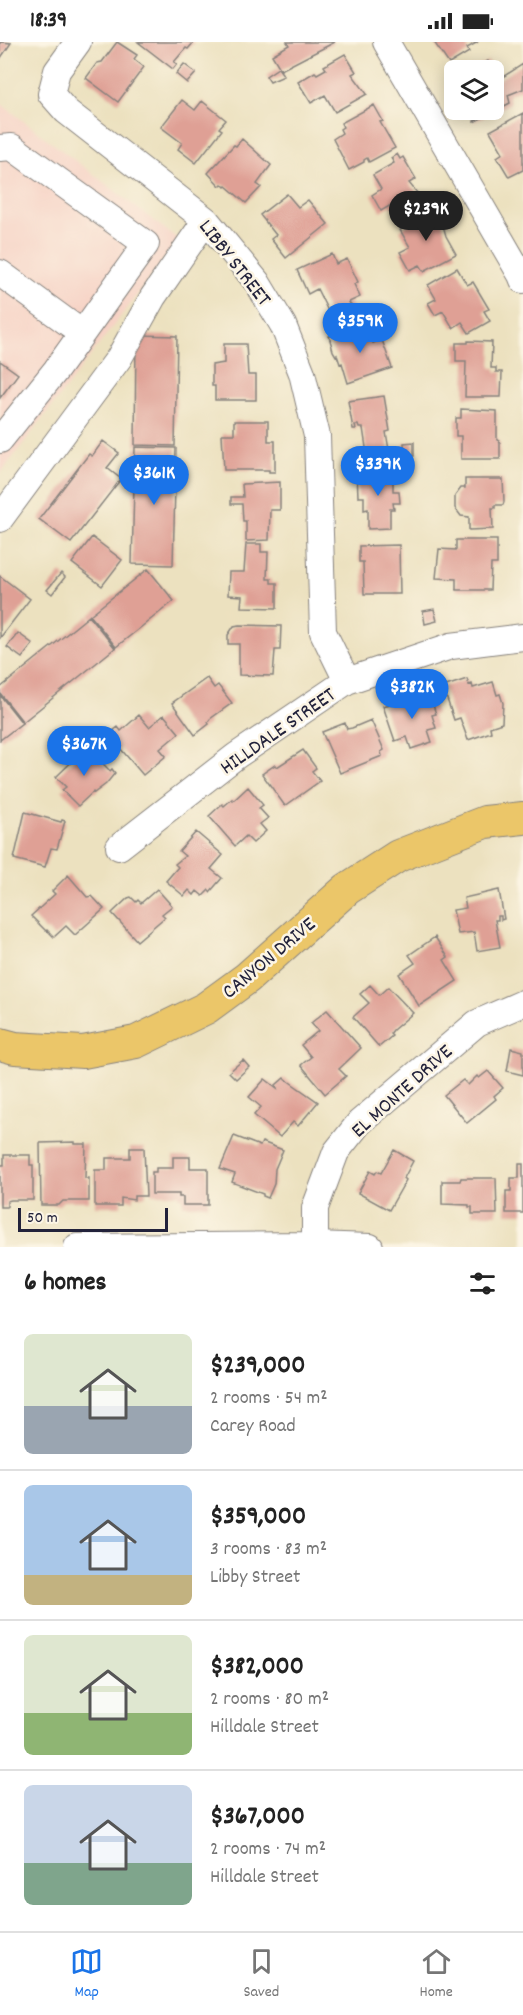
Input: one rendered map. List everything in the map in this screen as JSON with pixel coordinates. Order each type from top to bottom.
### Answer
[{"type":"main road","name":"CANYON DRIVE","points":[[0,1044],[15,1048],[83,1052],[136,1042],[206,1008],[247,978],[347,889],[398,856],[485,822],[523,818]]},
{"type":"street","name":"LIBBY STREET","points":[[78,42],[57,71],[51,94],[66,111],[206,220],[257,282],[283,325],[302,374],[317,436],[323,632],[347,681]]},
{"type":"street","points":[[386,42],[523,280]]},
{"type":"street","points":[[0,148],[12,147],[146,244],[82,333],[0,440]]},
{"type":"street","points":[[0,519],[119,358],[153,297],[206,220]]},
{"type":"street","points":[[0,273],[82,333]]},
{"type":"street","name":"HILLDALE STREET","points":[[119,847],[236,756],[347,681],[451,646],[523,637]]},
{"type":"street","name":"EL MONTE DRIVE","points":[[315,1245],[315,1208],[336,1152],[359,1123],[477,1023],[523,1003]]},
{"type":"street","points":[[77,1247],[315,1245],[370,1247]]},
{"type":"shaded area","points":[[0,103],[179,240],[0,474]]},
{"type":"building","points":[[0,42],[11,43],[0,59]]},
{"type":"building","points":[[117,42],[137,55],[134,59],[144,67],[118,102],[86,78]]},
{"type":"building","points":[[138,42],[194,42],[174,62],[177,64],[173,69]]},
{"type":"building","points":[[287,42],[335,42],[281,70],[272,55],[289,45]]},
{"type":"building","points":[[434,42],[478,42],[467,48],[469,52],[456,60],[446,60]]},
{"type":"building","points":[[345,54],[356,72],[352,74],[367,94],[335,112],[325,95],[311,103],[298,82],[315,72],[317,74],[326,69],[324,66]]},
{"type":"building","points":[[184,64],[196,73],[187,83],[176,74]]},
{"type":"building","points":[[523,64],[523,89],[508,95],[510,103],[504,106],[504,76]]},
{"type":"building","points":[[278,68],[284,76],[270,82],[266,76]]},
{"type":"building","points":[[182,100],[195,110],[202,101],[226,120],[219,128],[222,130],[196,163],[178,149],[182,143],[161,127]]},
{"type":"building","points":[[374,105],[383,121],[380,122],[395,148],[369,162],[367,158],[349,170],[333,139],[342,133],[341,123]]},
{"type":"building","points":[[523,113],[523,170],[509,177],[497,157],[503,153],[490,131]]},
{"type":"building","points":[[242,139],[271,165],[257,184],[261,187],[246,203],[226,186],[222,184],[220,186],[208,173]]},
{"type":"building","points":[[397,154],[400,159],[403,157],[416,179],[409,183],[418,194],[414,196],[420,205],[400,217],[391,205],[381,211],[372,195],[381,189],[373,175],[394,163],[391,158]]},
{"type":"building","points":[[287,194],[298,207],[308,200],[328,224],[286,258],[271,239],[276,235],[260,215]]},
{"type":"building","points":[[433,209],[442,222],[446,236],[456,254],[424,271],[420,265],[410,270],[400,252],[410,247],[400,230]]},
{"type":"building","points":[[332,254],[336,264],[347,259],[358,282],[354,284],[360,297],[349,302],[352,307],[331,317],[317,289],[308,294],[297,270]]},
{"type":"building","points":[[457,268],[467,285],[473,282],[489,309],[484,311],[490,321],[469,333],[462,322],[453,328],[443,311],[435,315],[428,303],[436,299],[428,285]]},
{"type":"building","points":[[367,325],[373,343],[382,340],[392,368],[348,383],[342,363],[340,364],[333,351],[329,336]]},
{"type":"building","points":[[136,335],[177,336],[175,446],[135,445]]},
{"type":"building","points":[[468,341],[492,342],[491,368],[496,368],[496,372],[502,372],[501,397],[465,397],[466,361],[456,361],[456,343],[468,343]]},
{"type":"building","points":[[224,344],[246,344],[248,375],[256,375],[256,400],[215,400],[212,365],[224,363]]},
{"type":"building","points":[[0,361],[18,374],[0,398]]},
{"type":"building","points":[[384,396],[390,431],[386,432],[389,450],[367,454],[363,428],[355,425],[356,429],[353,429],[348,401]]},
{"type":"building","points":[[461,409],[497,411],[500,459],[461,459],[461,436],[456,436],[456,418],[461,418]]},
{"type":"building","points":[[234,421],[268,421],[268,441],[275,441],[275,472],[224,470],[222,434],[234,434]]},
{"type":"building","points":[[103,441],[119,453],[107,468],[121,479],[71,543],[39,519],[89,454],[92,456]]},
{"type":"building","points":[[414,442],[414,456],[404,457],[404,443]]},
{"type":"building","points":[[135,447],[176,448],[173,565],[132,564]]},
{"type":"building","points":[[357,472],[393,472],[393,491],[399,491],[400,503],[393,503],[394,509],[390,509],[390,528],[368,529],[368,509],[364,510],[364,497],[358,497]]},
{"type":"building","points":[[465,479],[503,479],[504,502],[503,505],[495,505],[495,508],[492,508],[493,529],[469,530],[469,517],[461,516],[455,508],[455,496],[461,488],[465,488]]},
{"type":"building","points":[[280,482],[280,510],[270,510],[269,540],[246,541],[246,521],[243,521],[242,504],[231,504],[231,497],[243,497],[242,484]]},
{"type":"building","points":[[92,537],[122,560],[102,586],[72,563]]},
{"type":"building","points":[[456,540],[497,540],[497,564],[491,564],[490,590],[456,590],[456,579],[436,578],[439,549],[456,550]]},
{"type":"building","points":[[246,544],[261,544],[261,552],[268,552],[267,579],[271,579],[271,583],[277,583],[277,608],[241,607],[242,596],[228,595],[229,572],[244,572]]},
{"type":"building","points":[[399,545],[400,594],[364,594],[363,562],[359,562],[359,546]]},
{"type":"building","points":[[148,569],[174,601],[116,647],[90,615]]},
{"type":"building","points":[[61,573],[65,577],[52,594],[47,590]]},
{"type":"building","points":[[0,576],[30,599],[0,638]]},
{"type":"building","points":[[434,609],[437,621],[425,624],[423,611]]},
{"type":"building","points":[[89,616],[115,648],[23,722],[0,693],[0,688]]},
{"type":"building","points":[[234,626],[281,626],[280,650],[275,650],[273,676],[239,675],[239,644],[228,644],[228,635]]},
{"type":"building","points":[[18,633],[33,644],[22,658],[7,647]]},
{"type":"building","points":[[207,678],[214,688],[218,685],[232,703],[210,719],[209,724],[195,735],[172,703]]},
{"type":"building","points":[[467,679],[473,688],[493,682],[497,695],[500,694],[503,703],[502,723],[490,727],[491,732],[468,740],[460,718],[454,720],[443,687]]},
{"type":"building","points":[[429,693],[436,714],[432,715],[436,728],[428,730],[432,742],[411,749],[407,737],[395,741],[383,706]]},
{"type":"building","points":[[0,695],[22,723],[0,740]]},
{"type":"building","points":[[139,715],[149,727],[164,715],[179,733],[160,749],[166,756],[143,775],[120,748],[116,752],[104,738],[118,727],[121,731]]},
{"type":"building","points":[[371,720],[384,750],[381,752],[382,756],[340,773],[322,732],[345,723],[347,729]]},
{"type":"building","points":[[87,747],[110,771],[112,769],[115,773],[106,784],[78,806],[62,790],[66,787],[56,777]]},
{"type":"building","points":[[303,750],[316,768],[312,771],[320,781],[285,806],[262,774]]},
{"type":"building","points":[[248,787],[263,805],[259,808],[268,818],[260,824],[266,831],[253,843],[246,836],[235,846],[209,816],[222,804],[224,806],[232,799],[233,801]]},
{"type":"building","points":[[25,812],[61,822],[65,821],[57,849],[51,848],[45,867],[14,859]]},
{"type":"building","points":[[196,832],[223,855],[211,869],[222,878],[210,892],[209,890],[203,896],[197,891],[194,895],[189,890],[184,896],[166,881],[178,867],[175,864],[185,856],[179,851]]},
{"type":"building","points":[[68,875],[87,897],[92,896],[104,909],[75,935],[66,926],[54,937],[31,916],[55,894],[52,891]]},
{"type":"building","points":[[157,889],[172,906],[162,914],[165,917],[137,941],[112,913],[128,898],[131,897],[141,903]]},
{"type":"building","points":[[499,890],[504,919],[501,920],[501,916],[498,916],[498,920],[495,920],[500,947],[477,951],[474,932],[458,934],[453,910],[466,908],[464,898]]},
{"type":"building","points":[[435,937],[448,957],[444,960],[457,981],[419,1006],[399,974],[415,963],[409,955]]},
{"type":"building","points":[[370,985],[379,995],[388,987],[413,1013],[393,1030],[390,1034],[392,1036],[379,1047],[353,1017],[369,1003],[360,994]]},
{"type":"building","points":[[327,1010],[361,1048],[339,1069],[346,1076],[325,1094],[301,1065],[311,1057],[301,1045],[318,1031],[311,1023]]},
{"type":"building","points":[[511,1048],[523,1051],[523,1075],[507,1071]]},
{"type":"building","points":[[243,1060],[249,1067],[236,1079],[229,1072]]},
{"type":"building","points":[[488,1071],[503,1088],[494,1096],[496,1099],[467,1123],[444,1095],[463,1080],[468,1085],[477,1076],[479,1078]]},
{"type":"building","points":[[284,1078],[318,1102],[298,1126],[293,1122],[280,1137],[254,1115],[261,1107],[249,1097],[265,1079],[277,1088],[276,1085]]},
{"type":"building","points":[[234,1136],[260,1146],[262,1142],[283,1150],[275,1169],[274,1184],[268,1198],[232,1182],[235,1174],[220,1169]]},
{"type":"building","points":[[75,1142],[75,1144],[86,1144],[85,1178],[89,1178],[89,1201],[63,1201],[59,1205],[41,1205],[40,1143]]},
{"type":"building","points":[[130,1148],[144,1148],[146,1196],[134,1196],[134,1200],[121,1198],[121,1206],[95,1206],[95,1170],[106,1170],[106,1158],[130,1158]]},
{"type":"building","points":[[394,1150],[413,1161],[404,1178],[406,1180],[389,1210],[358,1193],[370,1171],[375,1174],[377,1171],[381,1173]]},
{"type":"building","points":[[4,1155],[30,1155],[30,1165],[33,1165],[33,1200],[11,1200],[7,1201],[7,1207],[0,1207],[0,1165],[4,1165]]},
{"type":"building","points":[[173,1157],[190,1157],[190,1168],[208,1168],[208,1205],[183,1205],[183,1197],[179,1197],[179,1194],[152,1194],[152,1172],[156,1172],[156,1168],[173,1168]]},
{"type":"building","points":[[519,1164],[523,1164],[523,1213],[506,1213],[506,1191],[511,1191],[511,1178],[519,1178]]},
{"type":"building","points":[[461,1178],[496,1178],[497,1214],[472,1214],[472,1207],[469,1205],[442,1204],[442,1181],[460,1181]]}]
